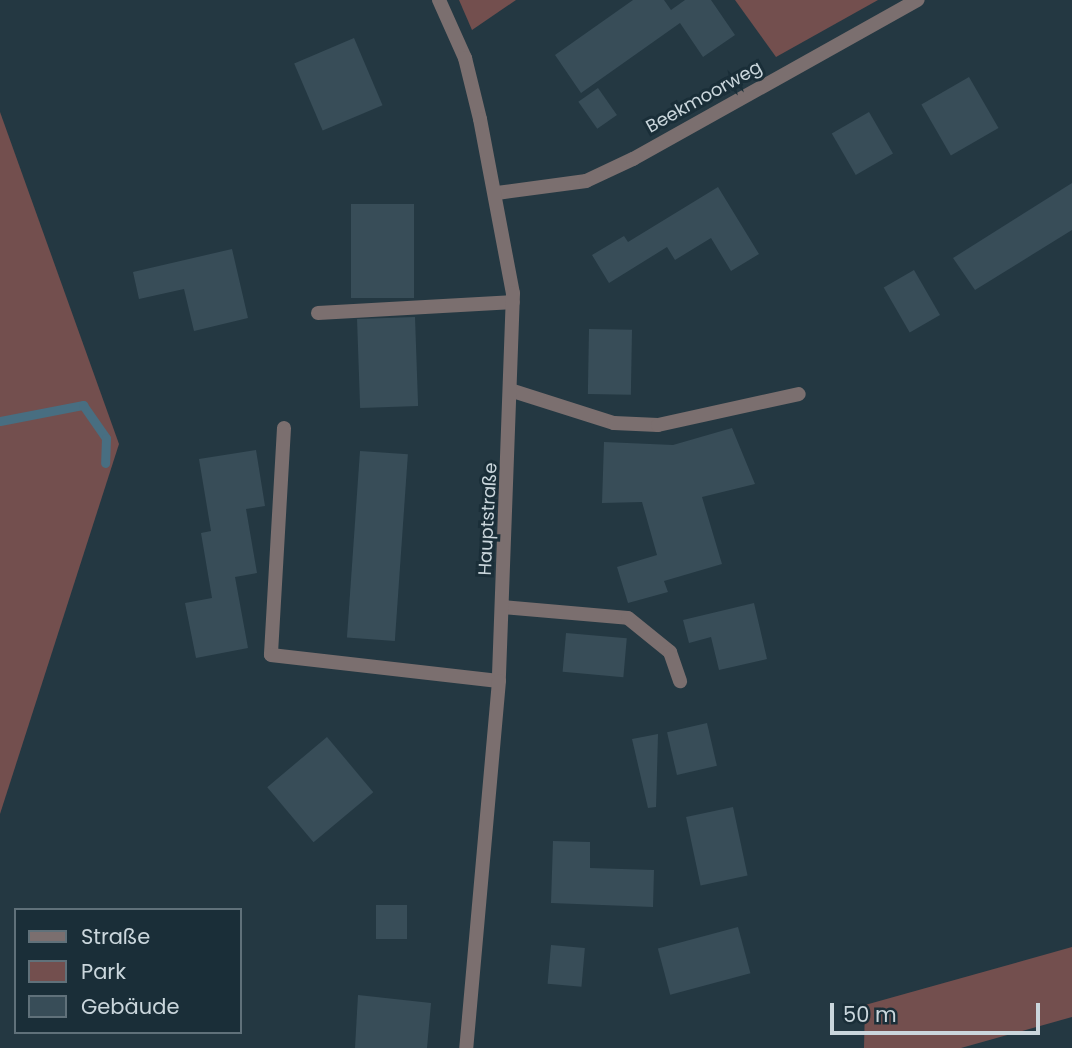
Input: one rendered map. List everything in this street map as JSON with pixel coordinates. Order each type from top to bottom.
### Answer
[{"type":"street","name":"Hauptstraße","points":[[439,0],[465,58],[497,193],[513,302],[513,391],[499,681],[466,1048]]},
{"type":"street","name":"Beekmoorweg","points":[[497,193],[586,180],[621,165],[918,0]]},
{"type":"street","points":[[318,313],[513,302]]},
{"type":"street","points":[[513,391],[614,424],[658,425],[799,394]]},
{"type":"street","points":[[284,428],[271,655],[499,681]]},
{"type":"street","points":[[503,607],[628,618],[670,652],[680,681]]},
{"type":"green space","points":[[459,0],[516,0],[472,30]]},
{"type":"green space","points":[[735,0],[878,0],[776,57]]},
{"type":"green space","points":[[0,112],[119,444],[0,814]]},
{"type":"green space","points":[[1072,947],[1072,1017],[961,1048],[864,1048],[865,1005]]},
{"type":"building","points":[[633,0],[664,0],[671,10],[685,0],[711,0],[735,35],[703,57],[680,23],[581,93],[555,55]]},
{"type":"building","points":[[354,38],[383,105],[323,131],[294,63]]},
{"type":"building","points":[[969,77],[998,128],[951,156],[921,104]]},
{"type":"building","points":[[598,88],[617,115],[597,129],[578,102]]},
{"type":"building","points":[[869,112],[893,154],[856,175],[832,134]]},
{"type":"building","points":[[1072,183],[1072,230],[975,290],[953,258]]},
{"type":"building","points":[[718,187],[759,254],[731,271],[711,238],[675,260],[667,247],[609,283],[592,255],[624,236],[628,242]]},
{"type":"building","points":[[351,204],[414,204],[414,298],[351,298]]},
{"type":"building","points":[[232,249],[248,318],[194,331],[184,289],[139,299],[133,272]]},
{"type":"building","points":[[914,270],[940,315],[910,333],[884,288]]},
{"type":"building","points":[[415,317],[418,406],[360,408],[357,319]]},
{"type":"building","points":[[589,329],[632,330],[631,395],[588,394]]},
{"type":"building","points":[[732,428],[755,484],[702,497],[722,564],[664,581],[668,592],[628,603],[617,567],[657,555],[642,502],[602,503],[604,442],[673,445]]},
{"type":"building","points":[[256,450],[265,506],[246,509],[257,573],[235,577],[248,648],[196,658],[185,603],[212,598],[201,533],[211,531],[199,459]]},
{"type":"building","points":[[360,451],[408,454],[395,641],[347,638]]},
{"type":"building","points":[[754,603],[767,659],[719,670],[711,637],[689,643],[683,620]]},
{"type":"building","points":[[566,633],[627,638],[623,677],[563,672]]},
{"type":"building","points":[[707,723],[717,766],[677,775],[667,732]]},
{"type":"building","points":[[658,734],[656,807],[648,808],[632,739]]},
{"type":"building","points":[[327,737],[373,792],[314,842],[267,787]]},
{"type":"building","points":[[733,807],[748,875],[701,885],[686,817]]},
{"type":"building","points":[[553,841],[590,842],[590,868],[654,870],[653,907],[551,903]]},
{"type":"building","points":[[376,905],[407,905],[407,939],[376,939]]},
{"type":"building","points":[[738,927],[750,973],[670,995],[658,948]]},
{"type":"building","points":[[551,945],[585,948],[581,987],[548,984]]},
{"type":"building","points":[[358,995],[431,1003],[427,1048],[355,1048]]},
{"type":"waterway","points":[[0,421],[83,405],[106,438],[105,463]]}]
